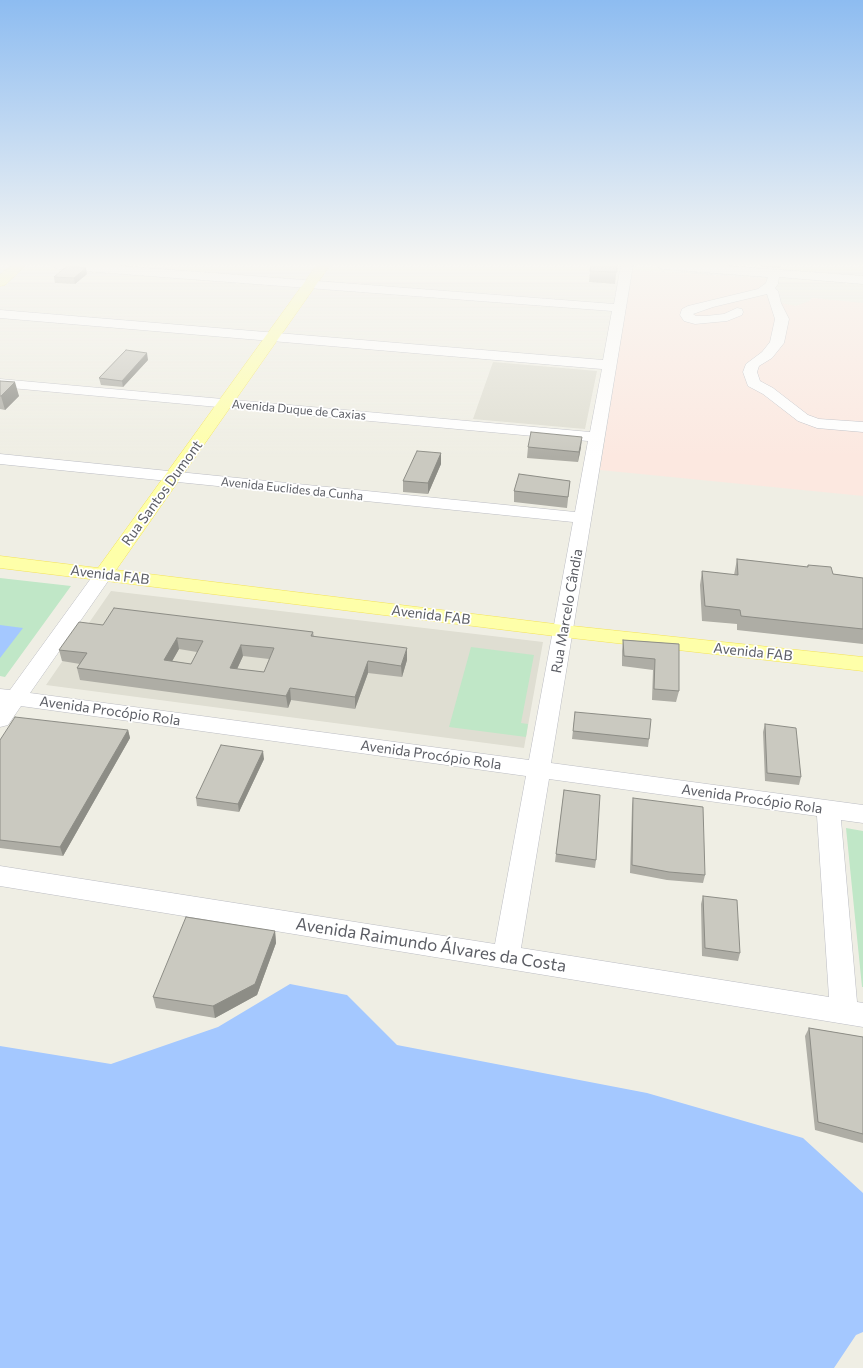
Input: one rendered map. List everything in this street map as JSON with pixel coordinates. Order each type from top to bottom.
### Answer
[{"type":"main road","name":"Rua Santos Dumont","points":[[104,574],[279,329]]},
{"type":"main road","name":"Avenida FAB","points":[[0,562],[564,631],[863,664]]},
{"type":"street","points":[[177,329],[610,365]]},
{"type":"street","name":"Rua Marcelo Cândia","points":[[506,957],[616,329]]},
{"type":"street","points":[[780,329],[777,343],[767,355],[753,364],[750,372],[753,383],[768,391],[803,418],[817,423],[863,427]]},
{"type":"street","name":"Avenida Duque de Caxias","points":[[0,382],[597,436]]},
{"type":"street","name":"Avenida Euclides da Cunha","points":[[0,459],[583,518]]},
{"type":"street","name":"Rua Santos Dumont","points":[[0,720],[8,697],[104,574]]},
{"type":"street","name":"Avenida Procópio Rola","points":[[8,697],[863,814]]},
{"type":"street","points":[[828,809],[854,1013]]},
{"type":"street","name":"Avenida Raimundo Álvares da Costa","points":[[0,876],[854,1013]]},
{"type":"shaded area","points":[[623,329],[863,329],[863,496],[600,470]]},
{"type":"shaded area","points":[[493,362],[597,371],[585,429],[473,419]]},
{"type":"shaded area","points":[[111,591],[543,642],[524,748],[46,685]]},
{"type":"green space","points":[[0,578],[71,586],[5,677],[0,676]]},
{"type":"green space","points":[[471,647],[534,655],[521,723],[528,724],[526,737],[449,727]]},
{"type":"green space","points":[[846,828],[863,831],[863,987],[862,987]]},
{"type":"water","points":[[0,625],[23,628],[0,658]]},
{"type":"water","points":[[290,984],[347,995],[397,1045],[647,1093],[803,1138],[863,1193],[863,1332],[856,1335],[834,1368],[0,1368],[0,1046],[111,1064],[218,1027]]},
{"type":"building","points":[[126,350],[147,353],[122,381],[99,378]]},
{"type":"building","points":[[0,381],[15,382],[1,396],[0,396]]},
{"type":"building","points":[[531,432],[582,437],[579,452],[528,447]]},
{"type":"building","points":[[417,451],[441,453],[428,483],[403,481]]},
{"type":"building","points":[[519,474],[570,481],[568,497],[514,491]]},
{"type":"building","points":[[737,559],[808,567],[808,565],[831,567],[833,574],[863,578],[863,629],[741,616],[740,610],[705,606],[702,571],[738,575]]},
{"type":"building","points":[[114,608],[313,632],[311,636],[407,648],[401,666],[368,661],[355,697],[290,688],[286,696],[77,668],[87,653],[59,650],[79,622],[103,625]],"holes":[[[177,638],[203,641],[191,664],[164,660]],[[241,645],[274,648],[264,672],[230,668]]]},
{"type":"building","points":[[623,640],[679,644],[679,691],[654,689],[655,659],[624,656]]},
{"type":"building","points":[[575,712],[651,719],[649,739],[573,731]]},
{"type":"building","points":[[15,717],[128,730],[60,847],[0,840],[0,740]]},
{"type":"building","points":[[765,724],[796,728],[801,777],[767,773]]},
{"type":"building","points":[[221,745],[263,751],[238,804],[196,798]]},
{"type":"building","points":[[564,790],[600,795],[596,860],[556,854]]},
{"type":"building","points":[[633,798],[703,807],[705,875],[669,872],[632,865]]},
{"type":"building","points":[[703,896],[737,900],[740,953],[705,948]]},
{"type":"building","points":[[186,917],[275,931],[255,984],[213,1006],[153,997]]},
{"type":"building","points":[[809,1028],[863,1037],[863,1134],[818,1122]]}]
